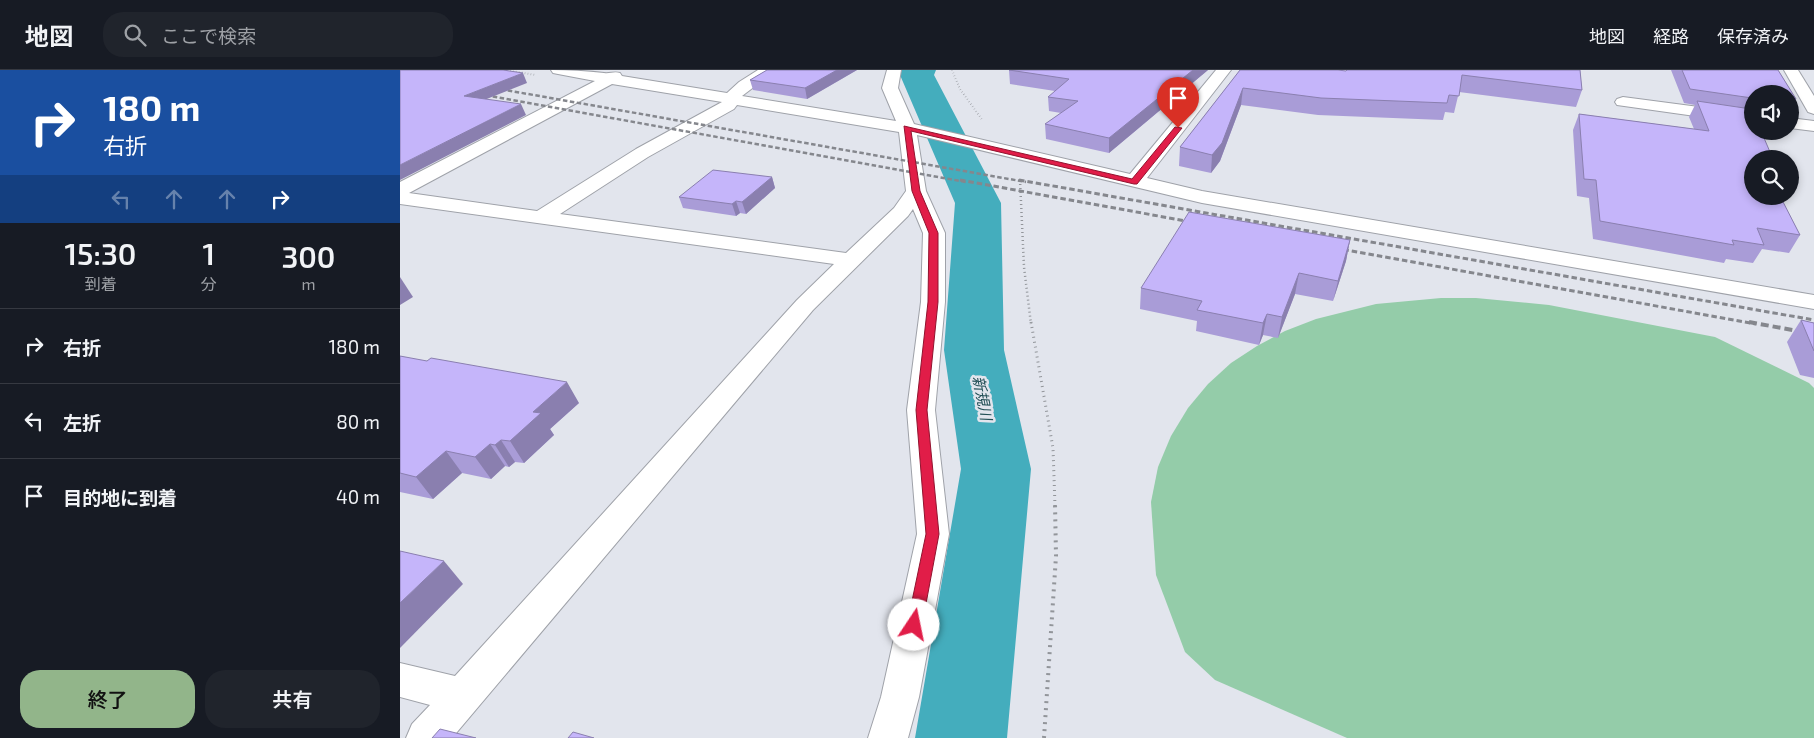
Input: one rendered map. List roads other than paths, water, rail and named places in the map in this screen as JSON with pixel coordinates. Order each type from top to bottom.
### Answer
[{"type":"street","points":[[558,70],[618,74],[730,98],[907,128],[1134,182],[1211,198],[1814,302]]},
{"type":"street","points":[[539,218],[642,153],[728,106],[730,98],[769,70]]},
{"type":"street","points":[[888,738],[900,697],[932,534],[922,410],[933,302],[934,233],[916,191],[907,128],[890,88],[894,70]]},
{"type":"street","points":[[1134,182],[1224,70]]},
{"type":"street","points":[[1791,70],[1814,109]]},
{"type":"street","points":[[400,190],[618,74]]},
{"type":"street","points":[[1623,102],[1744,117]]},
{"type":"street","points":[[1799,124],[1814,126]]},
{"type":"street","points":[[426,738],[805,305],[901,212],[916,191]]},
{"type":"street","points":[[400,198],[850,260]]},
{"type":"street","points":[[400,680],[463,696]]},
{"type":"waterway","name":"新規川","points":[[919,70],[917,75],[978,203],[974,350],[996,469],[961,738]]},
{"type":"railway","points":[[494,88],[1026,182]]},
{"type":"railway","points":[[479,94],[966,182]]},
{"type":"railway","points":[[960,180],[1197,223]]},
{"type":"railway","points":[[1019,180],[1814,320]]},
{"type":"railway","points":[[1335,248],[1756,324]]},
{"type":"railway","points":[[1749,322],[1814,334]]}]
